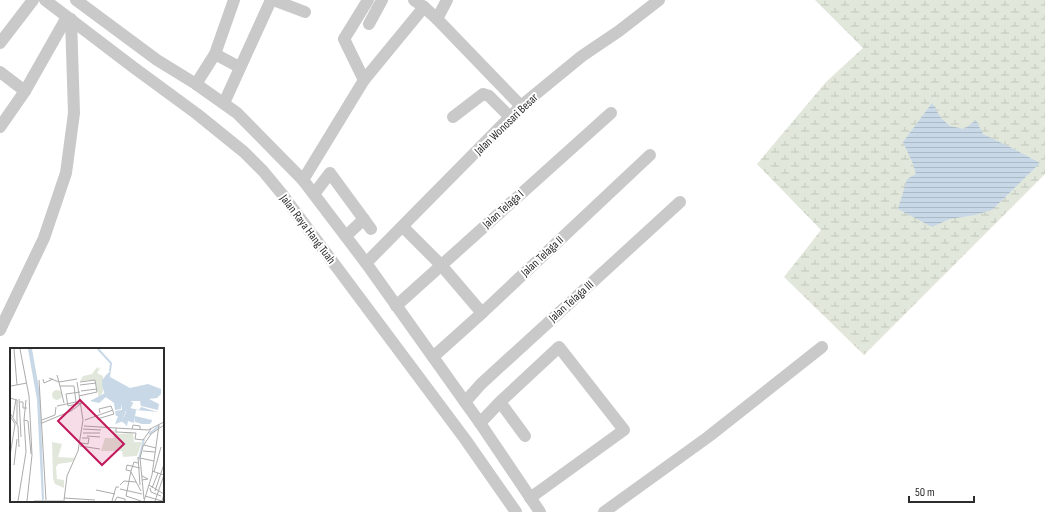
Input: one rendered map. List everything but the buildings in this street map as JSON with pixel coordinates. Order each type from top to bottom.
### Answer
[{"type":"street","points":[[0,43],[33,0]]},
{"type":"street","name":"Jalan Raya Hang Tuah","points":[[45,0],[197,114],[244,152],[262,171],[282,194],[465,438],[516,512]]},
{"type":"street","points":[[76,0],[157,60],[196,84],[237,113],[303,180],[366,263],[480,423],[540,512]]},
{"type":"street","points":[[196,84],[215,54],[234,0]]},
{"type":"street","points":[[224,103],[239,67],[272,0],[305,12]]},
{"type":"street","points":[[364,80],[344,40],[368,0]]},
{"type":"street","points":[[369,24],[382,0]]},
{"type":"street","points":[[414,0],[437,19],[521,106]]},
{"type":"street","points":[[437,19],[447,0]]},
{"type":"street","name":"Jalan Wonosari Besar","points":[[366,263],[521,106],[582,56],[619,31],[659,0]]},
{"type":"street","points":[[303,180],[364,80],[424,7]]},
{"type":"street","points":[[0,127],[25,91],[69,18]]},
{"type":"street","points":[[0,330],[44,238],[66,173],[74,113],[69,18]]},
{"type":"street","points":[[215,54],[239,67]]},
{"type":"street","points":[[0,72],[25,91]]},
{"type":"street","points":[[453,117],[483,94],[488,96],[510,118]]},
{"type":"street","name":"Jalan Telaga I","points":[[396,306],[611,113]]},
{"type":"street","name":"Jalan Telaga II","points":[[433,357],[650,155]]},
{"type":"street","points":[[314,194],[330,173],[367,224],[346,236]]},
{"type":"street","name":"Jalan Telaga III","points":[[465,402],[481,384],[680,202]]},
{"type":"street","points":[[403,227],[441,265],[482,313]]},
{"type":"street","points":[[480,423],[500,402],[559,347],[624,430],[530,498]]},
{"type":"street","points":[[604,512],[708,437],[822,347]]},
{"type":"street","points":[[500,402],[525,436]]},
{"type":"green space","points":[[815,0],[1045,0],[1045,174],[864,355],[784,277],[821,230],[757,164],[826,82],[863,48]]},
{"type":"water","points":[[932,103],[941,118],[950,126],[964,129],[976,120],[983,134],[1040,163],[992,210],[975,215],[950,219],[932,227],[898,209],[907,179],[916,174],[903,142]]}]
